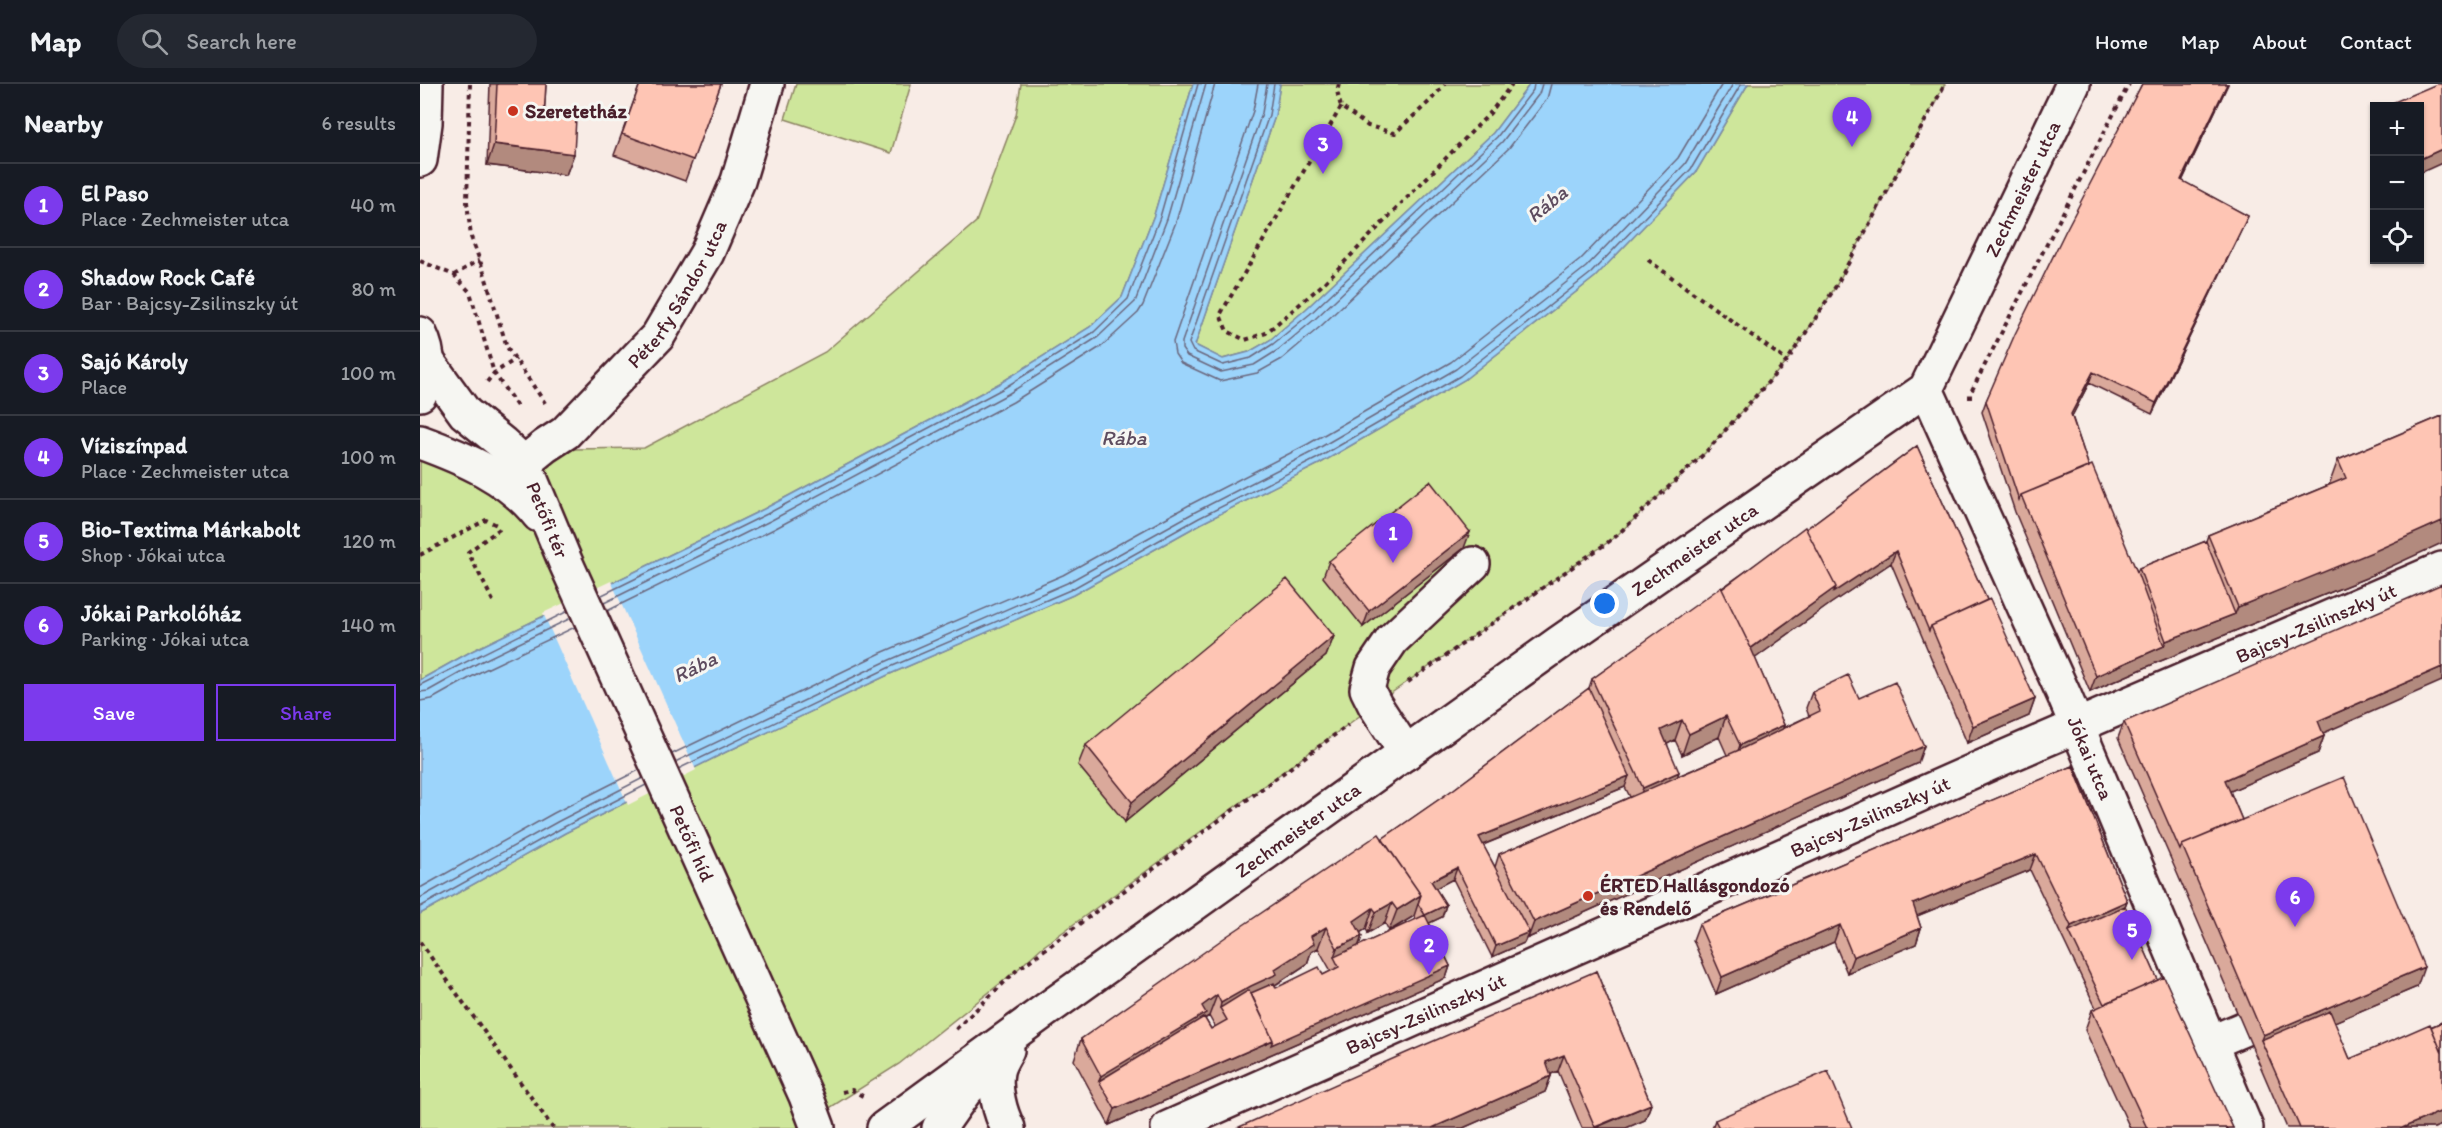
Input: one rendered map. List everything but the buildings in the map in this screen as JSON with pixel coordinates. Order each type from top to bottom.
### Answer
[{"type":"street","points":[[420,160],[425,123],[426,84]]},
{"type":"street","name":"Péterfy Sándor utca","points":[[545,447],[658,336],[707,254],[738,181],[767,84]]},
{"type":"street","name":"Zechmeister utca","points":[[884,1128],[1569,636],[1926,389],[2073,84]]},
{"type":"street","name":"Petőfi tér","points":[[424,348],[465,413],[502,443],[545,447],[565,561]]},
{"type":"street","name":"Petőfi tér","points":[[420,394],[426,381],[424,348]]},
{"type":"street","name":"Jókai utca","points":[[1926,389],[2077,726],[2246,1128]]},
{"type":"street","name":"Petőfi tér","points":[[420,441],[474,464],[512,487],[542,518],[565,561]]},
{"type":"street","name":"Petőfi híd","points":[[565,561],[806,1096],[818,1128]]},
{"type":"street","points":[[1406,753],[1367,689],[1373,668],[1392,640],[1473,564]]},
{"type":"street","name":"Bajcsy-Zsilinszky út","points":[[1168,1128],[2077,726],[2442,569]]},
{"type":"street","name":"Zechmeister utca","points":[[939,1128],[965,1091],[1011,1041],[1043,1012]]},
{"type":"street","points":[[2210,1043],[2243,1029]]},
{"type":"street","points":[[1008,1128],[1003,1118],[996,1085],[997,1070],[1011,1041]]},
{"type":"path","points":[[470,84],[467,202],[471,237],[507,347],[516,359],[545,447]]},
{"type":"path","points":[[1339,84],[1337,91],[1341,107],[1368,126],[1395,133],[1445,84]]},
{"type":"path","points":[[1341,107],[1220,315],[1227,331],[1245,340],[1266,333],[1322,286],[1490,113],[1512,84]]},
{"type":"path","points":[[1970,404],[1970,394],[2129,84]]},
{"type":"path","points":[[454,275],[480,260]]},
{"type":"path","points":[[1648,260],[1787,361]]},
{"type":"path","points":[[420,261],[454,275],[470,292],[494,373],[545,447]]},
{"type":"path","points":[[494,373],[516,359]]},
{"type":"path","points":[[420,555],[486,520]]},
{"type":"path","points":[[494,601],[468,552],[501,528]]},
{"type":"path","points":[[420,942],[553,1128]]},
{"type":"green space","points":[[796,84],[911,84],[891,153],[785,119]]},
{"type":"green space","points":[[1021,84],[1193,84],[1154,215],[1122,297],[1090,327],[1002,382],[764,509],[472,651],[420,680],[420,451],[644,448],[825,352],[976,222],[1016,115]]},
{"type":"green space","points":[[1280,84],[1530,84],[1493,133],[1306,309],[1270,340],[1249,352],[1222,359],[1195,345],[1275,116]]},
{"type":"green space","points":[[1748,84],[1945,84],[1836,286],[1787,361],[1705,453],[1614,538],[1387,696],[1041,948],[1017,970],[899,1064],[798,1128],[420,1128],[420,914],[565,833],[726,752],[890,674],[1073,595],[1202,523],[1319,464],[1464,380],[1595,277],[1696,172]]},
{"type":"water","name":"Rába","points":[[1193,84],[1280,84],[1275,116],[1195,345],[1223,359],[1249,352],[1270,340],[1306,309],[1493,133],[1530,84],[1748,84],[1696,172],[1595,277],[1464,380],[1319,464],[1202,523],[1073,595],[890,674],[726,752],[565,833],[420,914],[420,680],[472,651],[764,509],[1002,382],[1090,327],[1122,297],[1154,215]]},
{"type":"pier","points":[[611,581],[696,770],[628,805],[543,613]]},
{"type":"place","name":"Szeretetház","points":[[513,111]]},
{"type":"place","name":"Víziszínpad","points":[[1852,147]]},
{"type":"place","name":"Sajó Károly","points":[[1323,174]]},
{"type":"place","name":"El Paso","points":[[1393,563]]},
{"type":"place","name":"ÉRTED Hallásgondozó és Rendelő","points":[[1588,896]]},
{"type":"place","name":"Jókai Parkolóház","points":[[2295,927]]},
{"type":"place","name":"Bio-Textima Márkabolt","points":[[2132,960]]},
{"type":"place","name":"Shadow Rock Café","points":[[1429,975]]}]
